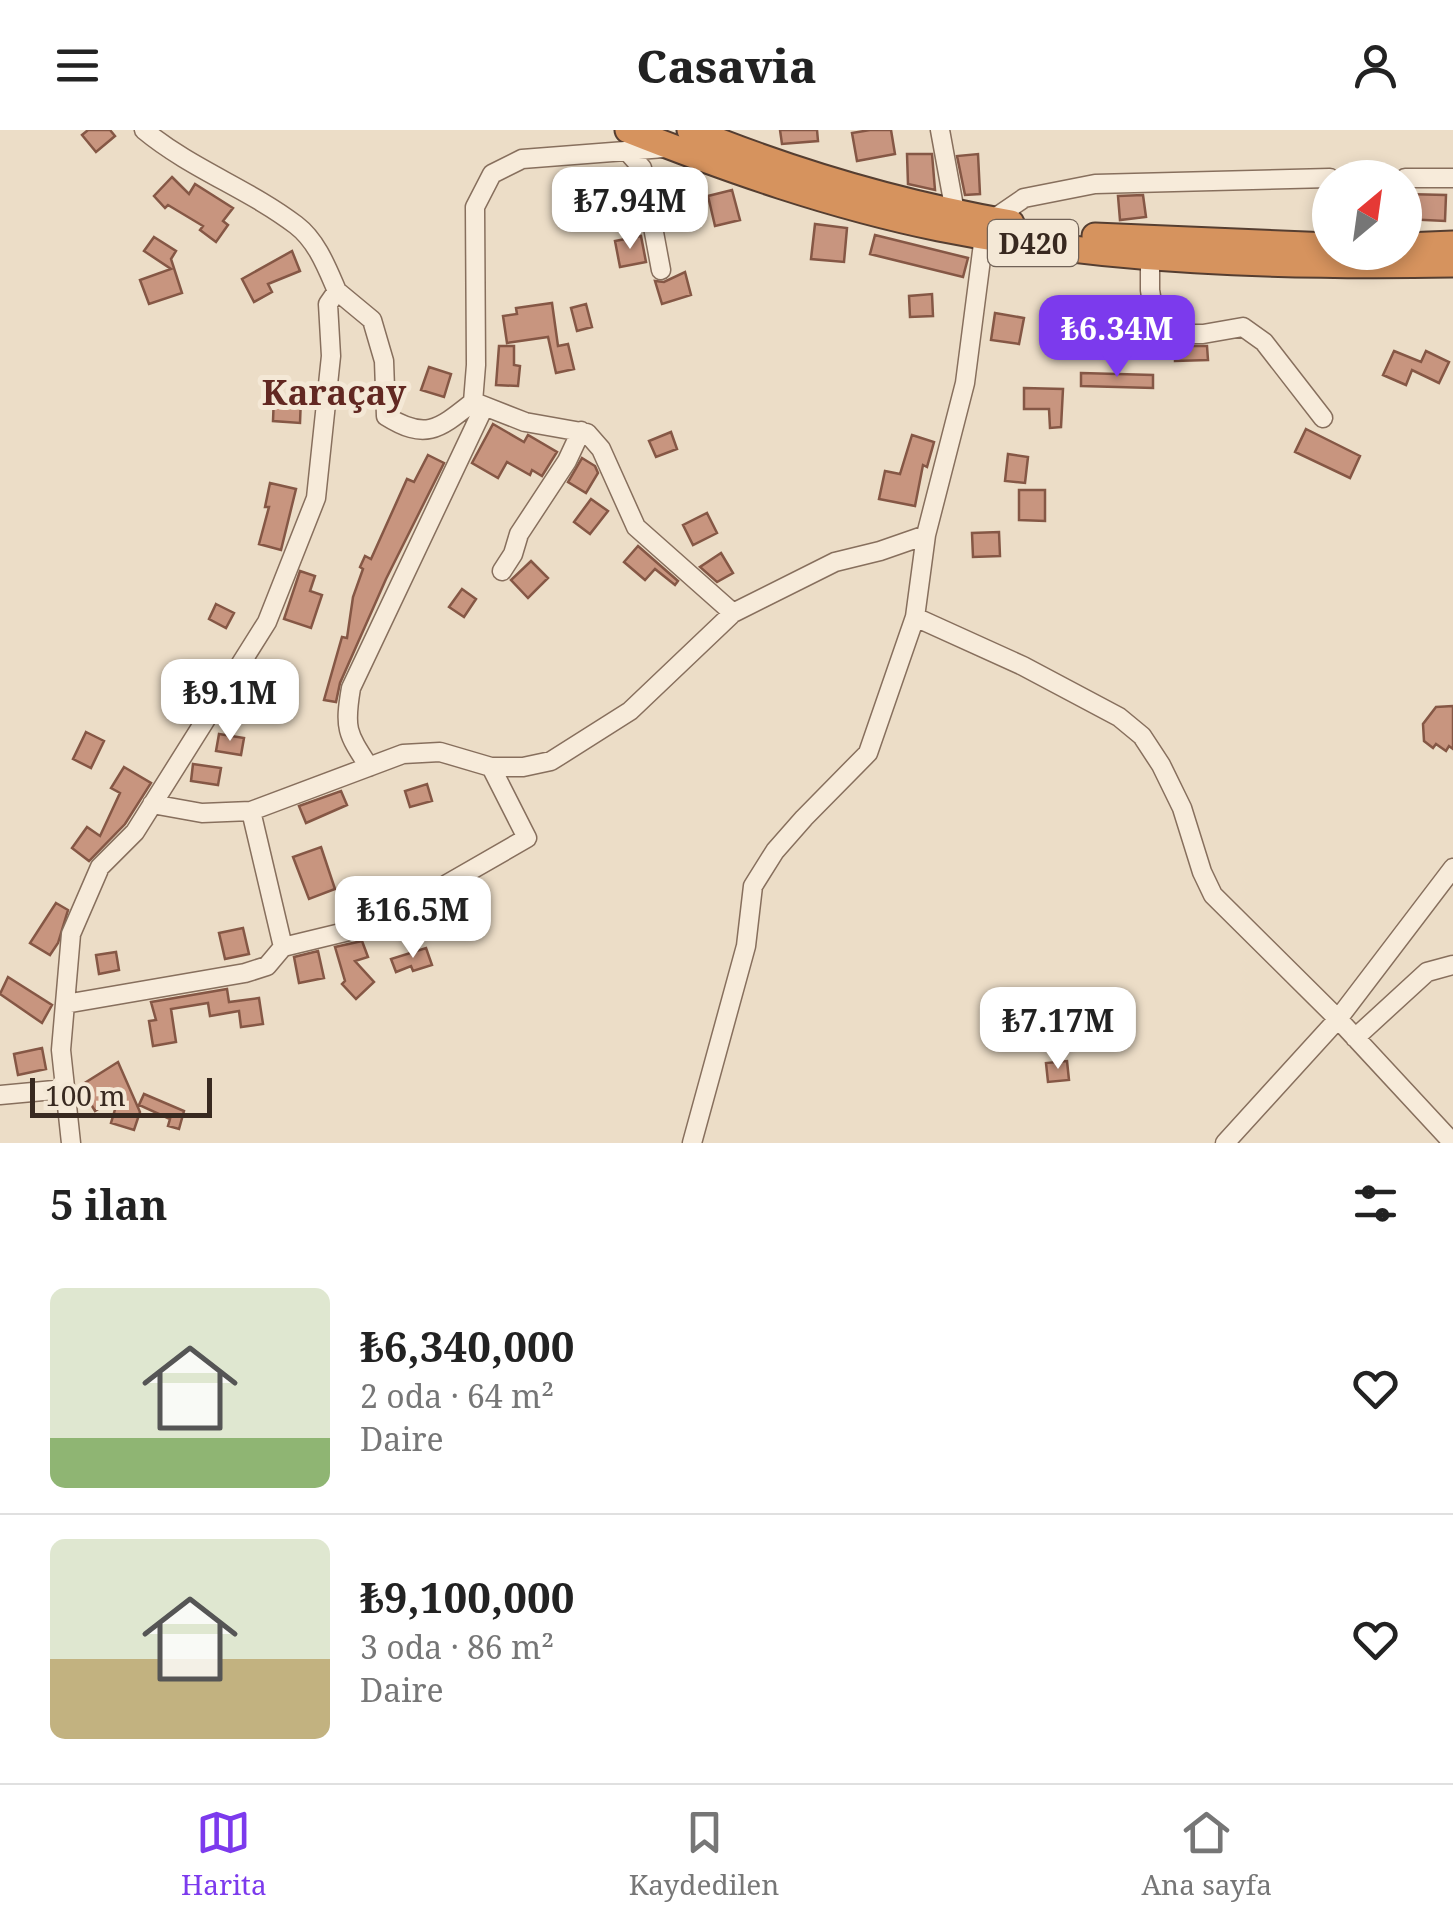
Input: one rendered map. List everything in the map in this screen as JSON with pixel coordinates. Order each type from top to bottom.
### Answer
[{"type":"highway","name":"D420","points":[[681,139],[732,172],[844,205],[1150,258],[1294,265],[1453,264]]},
{"type":"highway","name":"D420","points":[[628,140],[681,139],[743,151],[955,212],[988,228],[1312,245]]},
{"type":"highway","points":[[1422,245],[1453,244]]},
{"type":"street","points":[[144,130],[171,153],[298,226],[320,254],[337,291],[372,320],[384,361],[386,416],[409,430],[443,426],[479,404]]},
{"type":"street","points":[[940,130],[955,212]]},
{"type":"street","points":[[368,767],[352,742],[346,722],[352,688],[479,404],[475,207],[492,174],[522,159],[628,140],[642,168],[661,270]]},
{"type":"street","points":[[692,1143],[746,946],[753,886],[794,829],[868,753],[915,617],[926,534],[966,383],[988,228],[1024,198],[1095,184],[1312,178]]},
{"type":"street","points":[[1422,178],[1453,178]]},
{"type":"street","points":[[1150,258],[1157,334],[1204,334],[1244,327],[1264,342],[1323,418]]},
{"type":"street","points":[[70,1143],[61,1050],[71,934],[100,867],[135,832],[267,622],[316,498],[331,356],[328,304],[337,291]]},
{"type":"street","points":[[479,404],[525,422],[588,432],[601,449],[636,527],[732,613]]},
{"type":"street","points":[[502,572],[519,534],[567,461],[581,432]]},
{"type":"street","points":[[152,804],[202,814],[251,810],[403,754],[440,752],[492,766],[523,767],[551,762],[630,711],[732,613],[835,562],[880,552],[926,534]]},
{"type":"street","points":[[915,617],[1024,666],[1119,717],[1142,736],[1182,808],[1213,896],[1338,1019],[1453,1143]]},
{"type":"street","points":[[65,1004],[245,973],[266,966],[283,947],[436,910],[447,884],[527,838],[492,766]]},
{"type":"street","points":[[251,810],[283,947]]},
{"type":"street","points":[[1225,1143],[1338,1019],[1453,868]]},
{"type":"street","points":[[1355,1038],[1427,972],[1453,965]]},
{"type":"street","points":[[0,1095],[65,1089]]},
{"type":"building","points":[[88,130],[110,130],[115,136],[96,152],[82,135]]},
{"type":"building","points":[[780,130],[817,130],[818,141],[782,144]]},
{"type":"building","points":[[891,130],[895,154],[857,161],[852,133]]},
{"type":"building","points":[[907,154],[932,154],[935,190],[908,184]]},
{"type":"building","points":[[978,154],[980,194],[965,195],[957,156]]},
{"type":"building","points":[[172,177],[189,194],[195,184],[233,208],[223,221],[228,225],[216,242],[200,230],[203,226],[168,205],[165,208],[154,196]]},
{"type":"building","points":[[732,190],[740,220],[715,226],[708,196]]},
{"type":"building","points":[[1422,194],[1446,195],[1445,221],[1422,220]]},
{"type":"building","points":[[1143,195],[1146,217],[1120,220],[1118,196]]},
{"type":"building","points":[[815,224],[847,228],[844,262],[811,259]]},
{"type":"building","points":[[875,235],[968,258],[963,277],[870,254]]},
{"type":"building","points":[[641,236],[646,262],[620,267],[615,241]]},
{"type":"building","points":[[154,237],[176,251],[171,259],[182,293],[149,304],[140,280],[171,269],[144,251]]},
{"type":"building","points":[[292,251],[300,271],[268,284],[272,292],[254,302],[242,279]]},
{"type":"building","points":[[685,272],[691,295],[662,304],[655,281],[664,282]]},
{"type":"building","points":[[932,294],[933,316],[910,317],[909,296]]},
{"type":"building","points":[[552,303],[558,346],[568,344],[574,369],[556,373],[548,337],[507,343],[503,316],[517,314],[516,308]]},
{"type":"building","points":[[586,304],[592,327],[577,331],[571,308]]},
{"type":"building","points":[[995,313],[1024,318],[1019,344],[991,340]]},
{"type":"building","points":[[1064,326],[1090,330],[1086,355],[1060,351]]},
{"type":"building","points":[[499,346],[514,346],[514,365],[520,366],[518,386],[496,385]]},
{"type":"building","points":[[1175,346],[1207,346],[1208,360],[1175,361]]},
{"type":"building","points":[[1394,351],[1421,362],[1426,351],[1449,362],[1439,383],[1412,370],[1406,385],[1383,375]]},
{"type":"building","points":[[429,367],[451,374],[444,397],[421,390]]},
{"type":"building","points":[[1081,373],[1153,375],[1153,388],[1081,386]]},
{"type":"building","points":[[1024,388],[1063,389],[1061,427],[1050,428],[1049,409],[1024,409]]},
{"type":"building","points":[[274,395],[301,397],[300,423],[273,421]]},
{"type":"building","points":[[493,424],[524,442],[528,435],[557,452],[542,476],[532,470],[530,475],[507,462],[498,478],[472,463]]},
{"type":"building","points":[[1306,429],[1360,456],[1350,478],[1295,452]]},
{"type":"building","points":[[671,432],[677,449],[656,457],[649,441]]},
{"type":"building","points":[[912,435],[934,442],[927,467],[923,465],[915,506],[879,499],[885,471],[900,474]]},
{"type":"building","points":[[1008,454],[1028,457],[1025,483],[1005,481]]},
{"type":"building","points":[[428,455],[444,463],[386,579],[340,683],[336,702],[324,700],[342,637],[347,638],[353,597],[363,569],[360,567],[365,556],[371,559],[407,479],[414,482]]},
{"type":"building","points":[[582,458],[595,466],[598,473],[586,493],[568,482]]},
{"type":"building","points":[[270,483],[296,489],[281,550],[259,544],[269,507],[265,507]]},
{"type":"building","points":[[1019,490],[1045,490],[1045,521],[1019,520]]},
{"type":"building","points":[[591,499],[608,511],[590,534],[574,522]]},
{"type":"building","points":[[707,513],[717,533],[693,545],[683,525]]},
{"type":"building","points":[[999,532],[1000,556],[973,557],[972,533]]},
{"type":"building","points":[[638,546],[678,581],[675,585],[655,569],[645,580],[624,562]]},
{"type":"building","points":[[721,553],[733,573],[717,582],[700,567]]},
{"type":"building","points":[[531,561],[548,578],[528,598],[511,580]]},
{"type":"building","points":[[300,571],[315,576],[310,591],[322,595],[311,628],[284,619]]},
{"type":"building","points":[[462,589],[476,599],[464,617],[449,607]]},
{"type":"building","points":[[216,604],[234,613],[226,628],[209,619]]},
{"type":"building","points":[[1453,706],[1453,749],[1449,746],[1446,751],[1436,744],[1433,748],[1424,741],[1423,724],[1436,707]]},
{"type":"building","points":[[86,732],[104,741],[91,768],[73,759]]},
{"type":"building","points":[[219,734],[244,738],[241,755],[216,751]]},
{"type":"building","points":[[193,764],[221,768],[218,785],[191,781]]},
{"type":"building","points":[[124,767],[151,783],[125,824],[89,861],[72,848],[87,827],[100,836],[120,793],[111,788]]},
{"type":"building","points":[[427,784],[432,801],[410,807],[405,791]]},
{"type":"building","points":[[341,791],[347,805],[306,823],[299,806]]},
{"type":"building","points":[[321,847],[335,889],[309,899],[293,857]]},
{"type":"building","points":[[426,887],[429,899],[402,905],[399,893]]},
{"type":"building","points":[[56,903],[68,910],[50,955],[30,943]]},
{"type":"building","points":[[243,928],[249,954],[225,959],[219,933]]},
{"type":"building","points":[[362,941],[368,957],[355,961],[374,982],[356,999],[342,984],[345,981],[335,947]]},
{"type":"building","points":[[426,948],[432,965],[413,971],[411,966],[396,972],[391,959]]},
{"type":"building","points":[[318,951],[324,978],[299,983],[294,957]]},
{"type":"building","points":[[116,952],[119,970],[99,974],[96,955]]},
{"type":"building","points":[[8,977],[52,1005],[42,1023],[0,994]]},
{"type":"building","points":[[227,989],[229,1002],[259,998],[263,1024],[241,1027],[239,1011],[210,1016],[208,1003],[171,1009],[176,1042],[153,1046],[149,1021],[156,1020],[151,1002]]},
{"type":"building","points":[[42,1048],[46,1069],[18,1075],[14,1054]]},
{"type":"building","points":[[1067,1061],[1069,1080],[1048,1082],[1046,1063]]},
{"type":"building","points":[[118,1062],[140,1112],[134,1130],[111,1123],[119,1096],[95,1111],[80,1086]]},
{"type":"building","points":[[144,1094],[184,1111],[179,1129],[168,1126],[170,1119],[139,1105]]},
{"type":"district","name":"Karaçay","points":[[334,391]]}]
